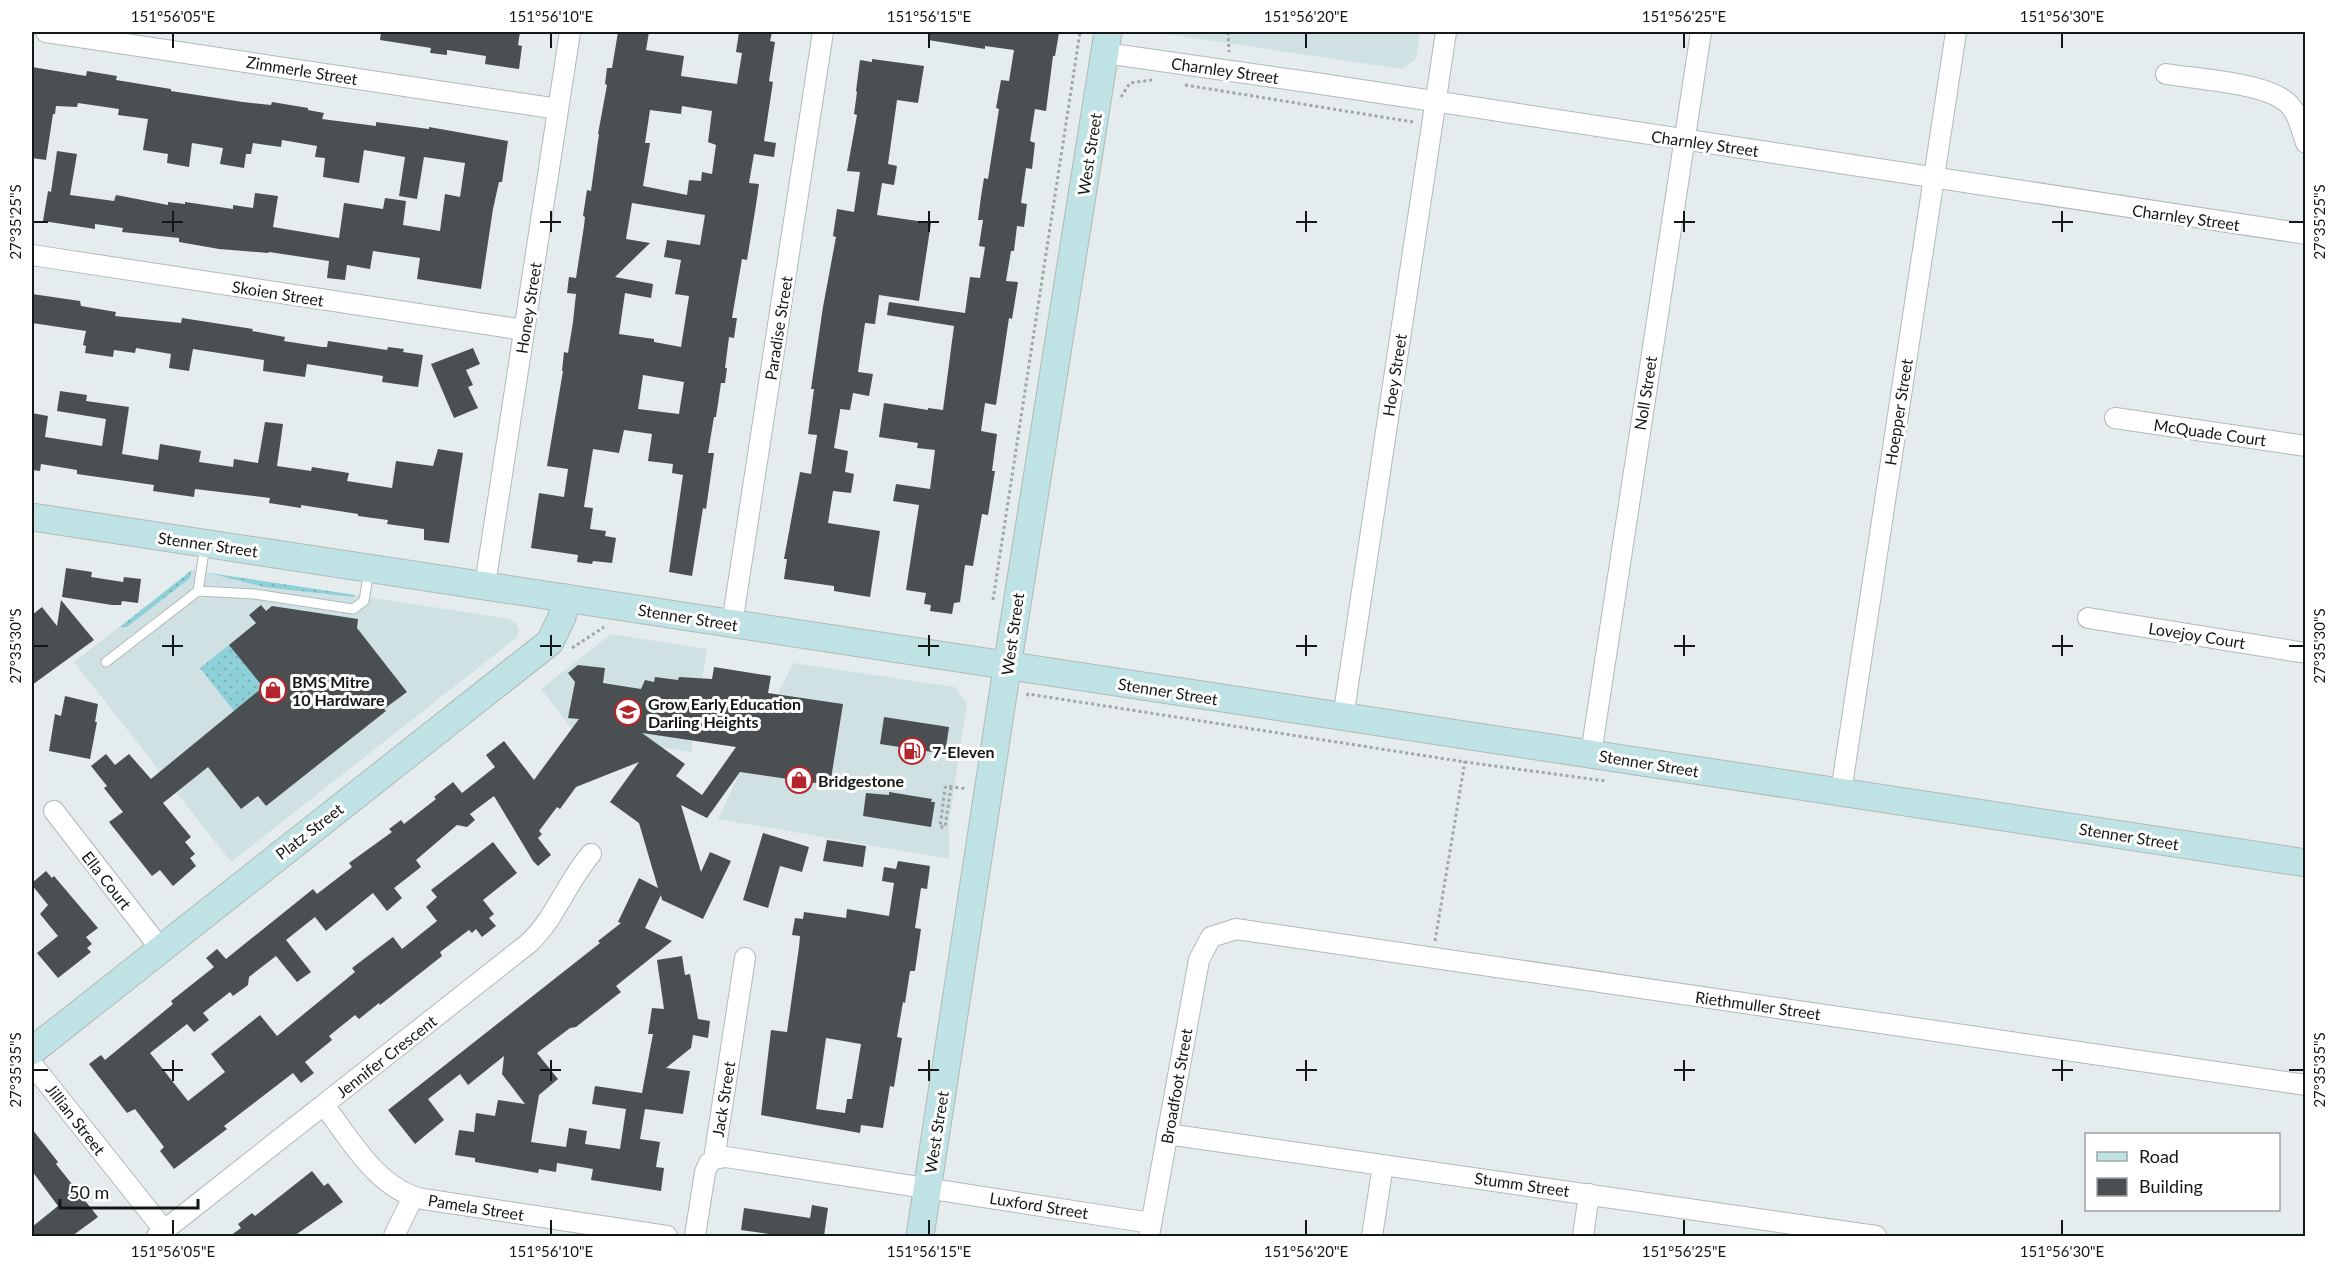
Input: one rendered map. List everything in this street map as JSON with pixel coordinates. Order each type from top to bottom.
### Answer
[{"type":"main road","name":"West Street","points":[[920,1236],[1106,42]]},
{"type":"main road","name":"Stenner Street","points":[[32,518],[485,585],[1343,718],[1841,792],[2305,856]]},
{"type":"main road","name":"Platz Street","points":[[32,1051],[550,642],[562,617],[566,598]]},
{"type":"street","name":"Zimmerle Street","points":[[46,32],[558,109]]},
{"type":"street","name":"Honey Street","points":[[485,585],[570,32]]},
{"type":"street","name":"Paradise Street","points":[[732,624],[823,32]]},
{"type":"street","name":"Hoey Street","points":[[1343,718],[1446,32]]},
{"type":"street","name":"Noll Street","points":[[1591,754],[1701,32]]},
{"type":"street","name":"Hoepper Street","points":[[1841,792],[1956,32]]},
{"type":"street","name":"Charnley Street","points":[[1106,42],[1435,103],[1933,176],[2306,234]]},
{"type":"street","points":[[2166,75],[2264,90],[2286,101],[2299,120],[2306,143]]},
{"type":"street","name":"Skoien Street","points":[[32,255],[524,330]]},
{"type":"street","name":"McQuade Court","points":[[2115,418],[2306,446]]},
{"type":"street","name":"Lovejoy Court","points":[[2088,618],[2306,653]]},
{"type":"street","name":"Ella Court","points":[[54,811],[160,948]]},
{"type":"street","name":"Jennifer Crescent","points":[[161,1233],[529,943],[548,923],[575,875],[591,854]]},
{"type":"street","name":"Riethmuller Street","points":[[1211,937],[1236,929],[2306,1085]]},
{"type":"street","name":"Broadfoot Street","points":[[1150,1230],[1199,960],[1211,937]]},
{"type":"street","name":"Jack Street","points":[[695,1236],[706,1167],[714,1159],[745,958]]},
{"type":"street","name":"Jillian Street","points":[[32,1064],[161,1233]]},
{"type":"street","name":"Pamela Street","points":[[324,1105],[380,1176],[395,1189],[412,1197],[667,1236]]},
{"type":"street","name":"Stumm Street","points":[[1167,1134],[1589,1194],[1803,1231],[1876,1236]]},
{"type":"street","points":[[714,1159],[726,1157],[928,1188]]},
{"type":"street","points":[[1372,1236],[1383,1165]]},
{"type":"street","name":"Luxford Street","points":[[928,1188],[1150,1230]]},
{"type":"street","points":[[1583,1236],[1589,1194]]},
{"type":"street","points":[[394,1236],[412,1197]]},
{"type":"lane","points":[[198,591],[205,543]]},
{"type":"lane","points":[[106,662],[198,591],[254,594],[353,609],[364,601],[370,568]]},
{"type":"path","points":[[992,603],[1080,32]]},
{"type":"path","points":[[1228,32],[1229,52]]},
{"type":"path","points":[[1119,101],[1130,83],[1151,80],[1163,82]]},
{"type":"path","points":[[1175,84],[1432,125]]},
{"type":"path","points":[[1432,958],[1469,736]]},
{"type":"path","points":[[951,787],[945,827],[940,826],[945,788],[947,786],[969,790]]},
{"type":"shaded area","points":[[1152,32],[1420,32],[1416,59],[1402,69]]},
{"type":"shaded area","name":"BMS Mitre 10 Hardware","points":[[192,570],[510,619],[517,624],[519,631],[516,638],[231,862],[74,662]]},
{"type":"shaded area","points":[[192,570],[190,578],[127,627],[120,627]]},
{"type":"shaded area","points":[[209,573],[355,595],[354,597],[264,587]]},
{"type":"shaded area","name":"Grow Early Education Darling Heights","points":[[611,634],[707,649],[691,752],[576,734],[541,689]]},
{"type":"shaded area","points":[[229,645],[263,687],[234,711],[200,668]]},
{"type":"shaded area","name":"Bridgestone","points":[[793,663],[955,687],[967,703],[949,822],[949,859],[718,819]]},
{"type":"building","points":[[381,32],[520,32],[518,45],[522,46],[519,69],[485,64],[486,56],[447,50],[447,55],[430,53],[431,48],[380,40]]},
{"type":"building","points":[[618,32],[649,32],[646,50],[684,56],[681,76],[737,84],[742,53],[736,52],[739,32],[772,32],[770,41],[775,42],[769,81],[773,82],[764,141],[776,143],[774,157],[754,154],[749,183],[759,184],[756,205],[747,260],[742,259],[732,318],[737,318],[734,338],[729,337],[725,383],[721,383],[716,417],[714,417],[708,453],[714,453],[706,509],[703,508],[692,576],[669,572],[683,475],[672,473],[673,464],[648,461],[652,434],[624,430],[619,453],[593,449],[584,507],[593,508],[590,529],[606,531],[605,536],[616,538],[612,563],[577,562],[578,555],[531,548],[539,493],[564,497],[568,469],[547,466],[563,371],[564,352],[568,353],[573,322],[576,294],[567,293],[569,277],[576,278],[587,190],[591,191],[607,85],[605,84],[607,68],[612,68]],"holes":[[[682,106],[712,111],[708,142],[716,145],[712,174],[702,172],[701,181],[689,180],[687,195],[643,186],[650,143],[645,143],[650,110],[681,114]],[[632,203],[705,215],[700,245],[667,240],[664,257],[681,260],[675,294],[689,296],[681,347],[654,342],[654,339],[619,334],[625,293],[651,298],[653,284],[615,277],[650,243],[626,239]],[[643,375],[684,382],[679,414],[638,409]]]},
{"type":"building","points":[[928,32],[1059,33],[1055,56],[1053,56],[1046,111],[1035,109],[1030,141],[1035,143],[1032,169],[1026,168],[1021,203],[1027,204],[1024,227],[1017,226],[1014,251],[1011,251],[1006,281],[1018,282],[1012,319],[1009,318],[996,405],[985,403],[981,431],[997,434],[992,471],[995,471],[988,515],[982,514],[973,566],[965,565],[960,602],[954,603],[952,614],[930,611],[931,605],[924,604],[926,593],[906,590],[919,505],[893,501],[896,484],[930,489],[935,450],[917,448],[918,443],[879,437],[884,403],[943,410],[954,326],[887,315],[889,302],[965,313],[970,277],[980,278],[985,247],[979,246],[983,220],[978,220],[981,197],[984,178],[988,179],[1001,80],[1009,81],[1014,50],[985,46],[985,49],[928,40]]},
{"type":"building","points":[[872,59],[924,66],[918,103],[897,100],[888,164],[897,166],[894,185],[882,183],[877,215],[931,223],[919,301],[879,295],[875,324],[865,323],[858,372],[873,374],[869,396],[853,393],[850,410],[840,409],[834,448],[848,451],[845,472],[854,474],[851,493],[833,491],[828,523],[880,531],[870,597],[834,591],[834,586],[784,579],[787,559],[784,559],[800,472],[811,474],[817,435],[808,434],[814,389],[811,389],[836,237],[833,236],[837,209],[854,212],[860,172],[847,171],[857,115],[854,114],[856,91],[860,60],[872,62]]},
{"type":"building","points":[[32,67],[86,76],[87,71],[117,76],[116,80],[171,89],[171,91],[243,102],[271,105],[272,102],[308,108],[308,110],[324,113],[322,119],[376,126],[376,122],[429,129],[429,127],[508,141],[502,182],[499,182],[493,209],[481,289],[417,279],[420,258],[373,251],[370,269],[347,265],[345,280],[327,278],[329,261],[269,252],[219,249],[179,242],[179,238],[122,232],[123,228],[95,224],[95,229],[43,221],[48,191],[51,192],[57,151],[77,154],[70,195],[114,201],[116,195],[168,205],[168,202],[185,204],[185,202],[233,209],[233,205],[253,208],[255,193],[278,196],[273,227],[339,238],[344,203],[383,209],[385,198],[406,201],[403,225],[440,231],[445,194],[460,197],[465,163],[424,157],[417,199],[399,196],[405,157],[364,150],[359,183],[323,177],[325,158],[315,157],[317,146],[282,140],[281,147],[253,143],[251,154],[246,154],[244,168],[220,164],[223,148],[192,143],[189,167],[167,163],[168,154],[143,150],[148,119],[118,115],[119,109],[78,103],[77,107],[56,106],[46,160],[32,158]]},
{"type":"building","points":[[32,294],[80,301],[81,306],[116,312],[115,316],[181,323],[182,318],[253,329],[252,331],[285,337],[284,341],[322,347],[327,347],[328,341],[387,350],[388,347],[404,349],[403,352],[423,355],[418,387],[382,382],[383,376],[307,364],[305,377],[263,371],[264,360],[193,349],[189,371],[169,368],[171,354],[136,348],[135,353],[114,350],[113,357],[85,353],[86,346],[83,345],[86,331],[32,323]]},
{"type":"building","points":[[473,348],[480,364],[466,370],[473,385],[468,387],[478,408],[454,418],[431,364]]},
{"type":"building","points":[[60,391],[87,395],[86,401],[129,407],[122,454],[158,460],[160,444],[201,451],[199,462],[233,467],[234,459],[258,463],[265,422],[283,424],[277,466],[311,471],[312,467],[349,473],[347,481],[392,488],[396,461],[433,466],[438,449],[463,453],[449,543],[424,540],[424,529],[387,524],[388,520],[358,516],[358,514],[301,505],[301,508],[269,503],[270,498],[195,489],[194,497],[153,491],[154,485],[77,474],[77,470],[41,464],[40,471],[32,470],[32,413],[48,416],[45,437],[102,446],[106,419],[57,411]]},
{"type":"building","points":[[66,568],[92,572],[91,577],[123,582],[124,577],[141,579],[138,603],[122,601],[121,605],[112,605],[62,597]]},
{"type":"building","points":[[61,600],[94,640],[32,685],[32,615],[42,607],[57,626]]},
{"type":"building","points":[[261,605],[266,611],[272,606],[358,619],[357,628],[407,692],[266,806],[258,796],[241,809],[208,767],[163,803],[191,837],[185,842],[195,854],[190,858],[196,866],[173,886],[160,870],[152,876],[109,822],[123,812],[104,788],[107,786],[91,766],[106,754],[115,765],[129,754],[151,779],[263,687],[229,645],[256,623],[249,615]]},
{"type":"building","points":[[578,665],[605,668],[603,683],[641,689],[645,680],[654,682],[655,677],[678,680],[679,677],[712,679],[714,667],[771,676],[768,693],[843,704],[830,785],[740,772],[707,818],[681,805],[701,872],[710,852],[731,861],[703,919],[662,900],[661,895],[645,928],[672,941],[616,986],[621,992],[576,1027],[570,1028],[537,1053],[558,1079],[539,1095],[531,1142],[566,1147],[569,1128],[587,1131],[585,1144],[620,1149],[626,1109],[592,1104],[595,1086],[642,1093],[653,1034],[648,1034],[652,1008],[664,1009],[657,960],[682,956],[685,975],[690,974],[698,1019],[710,1021],[708,1038],[693,1035],[691,1048],[666,1068],[690,1071],[683,1114],[645,1109],[640,1139],[660,1142],[656,1167],[664,1168],[661,1191],[591,1180],[593,1169],[557,1163],[556,1172],[539,1169],[538,1173],[475,1162],[475,1158],[455,1155],[459,1130],[474,1132],[476,1113],[495,1116],[498,1100],[525,1104],[502,1074],[504,1056],[468,1085],[460,1074],[428,1099],[444,1120],[415,1144],[388,1110],[600,943],[598,941],[621,923],[618,922],[639,878],[658,888],[639,823],[610,802],[639,762],[576,787],[560,809],[557,807],[539,831],[542,834],[538,838],[551,855],[538,866],[494,796],[470,814],[475,820],[467,827],[457,825],[416,860],[421,867],[394,888],[402,898],[387,911],[373,893],[326,931],[315,917],[286,940],[311,972],[297,982],[276,956],[249,977],[248,985],[233,996],[230,992],[203,1013],[209,1020],[194,1032],[187,1024],[150,1053],[188,1101],[225,1072],[211,1054],[260,1015],[277,1036],[355,972],[352,968],[393,937],[402,949],[437,921],[426,907],[437,897],[431,890],[493,842],[517,873],[483,900],[494,914],[489,918],[496,926],[482,937],[476,929],[472,933],[469,930],[440,952],[442,956],[380,1005],[379,1003],[359,1019],[355,1015],[329,1036],[332,1040],[305,1062],[314,1073],[301,1083],[293,1073],[224,1126],[227,1129],[174,1169],[160,1151],[164,1147],[135,1109],[127,1113],[89,1064],[101,1055],[105,1060],[173,1004],[171,1001],[214,967],[206,958],[217,949],[226,959],[313,889],[317,894],[352,867],[349,863],[392,832],[389,829],[401,820],[404,824],[436,799],[434,797],[453,782],[462,793],[495,767],[486,755],[504,741],[534,780],[579,719],[568,718],[575,682],[568,673]],"holes":[[[642,733],[736,747],[702,795],[676,776],[685,764]]]},
{"type":"building","points":[[65,696],[98,704],[90,759],[49,751],[55,714],[61,716]]},
{"type":"building","points":[[884,717],[949,727],[945,754],[880,744]]},
{"type":"building","points":[[889,792],[932,799],[931,802],[935,802],[931,827],[863,816],[866,793],[889,795]]},
{"type":"building","points":[[763,833],[809,847],[802,872],[780,866],[768,908],[743,900]]},
{"type":"building","points":[[827,840],[866,846],[863,867],[823,861]]},
{"type":"building","points":[[898,861],[930,866],[927,889],[921,888],[915,928],[921,929],[915,971],[910,971],[905,1003],[903,1002],[897,1037],[902,1038],[894,1087],[890,1086],[883,1128],[861,1125],[860,1133],[761,1115],[771,1030],[787,1032],[800,936],[792,935],[795,918],[803,919],[804,912],[846,918],[847,909],[889,916],[894,883],[882,881],[884,867],[896,869]],"holes":[[[826,1038],[861,1044],[852,1099],[847,1099],[845,1113],[816,1109]]]},
{"type":"building","points":[[46,871],[52,878],[54,876],[98,928],[86,937],[92,944],[87,948],[91,952],[58,978],[37,953],[58,936],[40,914],[48,905],[32,885]]},
{"type":"building","points":[[32,1129],[58,1162],[56,1164],[98,1217],[72,1236],[32,1236],[32,1227],[58,1206],[32,1171]]},
{"type":"building","points":[[312,1171],[324,1186],[328,1183],[343,1202],[294,1236],[230,1236],[241,1228],[238,1224],[252,1213],[255,1216]]},
{"type":"building","points":[[812,1205],[828,1208],[824,1236],[782,1236],[741,1230],[744,1208],[810,1218]]},
{"type":"place","name":"BMS Mitre 10 Hardware","points":[[273,690]]},
{"type":"place","name":"Grow Early Education Darling Heights","points":[[628,712]]},
{"type":"place","name":"7-Eleven","points":[[912,751]]},
{"type":"place","name":"Bridgestone","points":[[799,780]]}]
